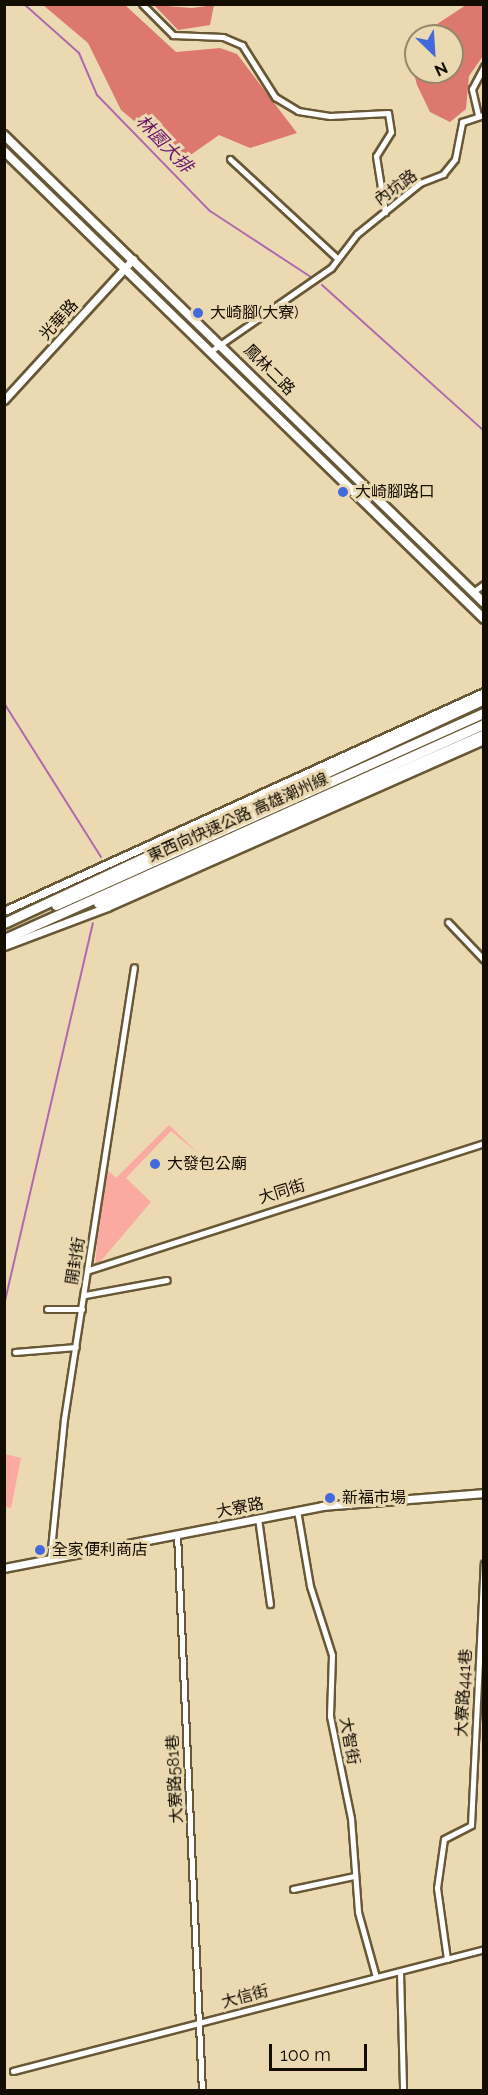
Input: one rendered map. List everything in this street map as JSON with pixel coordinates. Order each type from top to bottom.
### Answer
[{"type":"highway","points":[[4,923],[483,699]]},
{"type":"highway","name":"東西向快速公路 高雄潮州線","points":[[4,928],[483,713]]},
{"type":"highway","name":"東西向快速公路 高雄潮州線","points":[[4,939],[483,724]]},
{"type":"highway","points":[[20,932],[365,787],[483,734]]},
{"type":"main road","name":"鳳林二路","points":[[4,135],[220,343],[483,603]]},
{"type":"main road","name":"鳳林二路","points":[[4,152],[212,351],[483,619]]},
{"type":"main road","name":"光華路","points":[[4,400],[133,259]]},
{"type":"main road","points":[[4,911],[483,692]]},
{"type":"main road","points":[[4,946],[107,907],[483,740]]},
{"type":"main road","name":"大寮路","points":[[4,1568],[297,1510],[483,1493]]},
{"type":"street","points":[[141,4],[173,35],[224,37],[242,45],[275,98],[298,111],[330,116],[388,113],[391,132],[376,156],[385,212]]},
{"type":"street","points":[[481,115],[472,89],[483,66]]},
{"type":"street","name":"內坑路","points":[[212,351],[298,287],[321,274],[385,212],[420,183],[443,174],[455,159],[462,122],[481,115]]},
{"type":"street","points":[[230,159],[338,259]]},
{"type":"street","points":[[473,592],[483,584]]},
{"type":"street","points":[[448,922],[483,960]]},
{"type":"street","name":"開封街","points":[[50,1559],[76,1347],[134,968]]},
{"type":"street","name":"大同街","points":[[89,1270],[483,1143]]},
{"type":"street","points":[[85,1295],[167,1280]]},
{"type":"street","points":[[47,1309],[82,1309]]},
{"type":"street","points":[[15,1352],[76,1347]]},
{"type":"street","name":"大智街","points":[[297,1510],[310,1586],[332,1655],[330,1716],[351,1818],[354,1876],[376,1977]]},
{"type":"street","points":[[258,1518],[270,1604]]},
{"type":"street","name":"大寮路581巷","points":[[177,1534],[200,2023],[201,2091]]},
{"type":"street","name":"大寮路441巷","points":[[447,1959],[437,1888],[444,1839],[471,1825],[483,1563]]},
{"type":"street","points":[[293,1889],[354,1876]]},
{"type":"street","name":"大信街","points":[[13,2071],[483,1949]]},
{"type":"street","points":[[400,1972],[403,2091]]},
{"type":"shaded area","points":[[43,5],[125,5],[176,52],[220,48],[237,54],[297,133],[250,148],[219,135],[182,161],[121,110],[88,43]]},
{"type":"shaded area","points":[[154,5],[192,8],[214,5],[210,25],[178,30]]},
{"type":"shaded area","points":[[466,5],[483,5],[483,56],[469,76],[466,109],[450,122],[430,112],[417,84],[464,84],[464,24],[437,24]]},
{"type":"shaded area","points":[[169,1125],[198,1153],[171,1131],[126,1178],[151,1202],[95,1268],[103,1166],[116,1178]]},
{"type":"shaded area","points":[[5,1454],[21,1458],[11,1508],[5,1507]]},
{"type":"waterway","name":"林園大排","points":[[24,4],[79,53],[97,95],[210,211],[311,277]]},
{"type":"waterway","points":[[322,285],[484,431]]},
{"type":"waterway","points":[[4,703],[101,857]]},
{"type":"waterway","points":[[4,1305],[93,923]]},
{"type":"place","name":"大崎腳(大寮)","points":[[198,313]]},
{"type":"place","name":"大崎腳路口","points":[[343,492]]},
{"type":"place","name":"大發包公廟","points":[[155,1164]]},
{"type":"place","name":"新福市場","points":[[330,1498]]},
{"type":"place","name":"全家便利商店","points":[[40,1550]]}]
